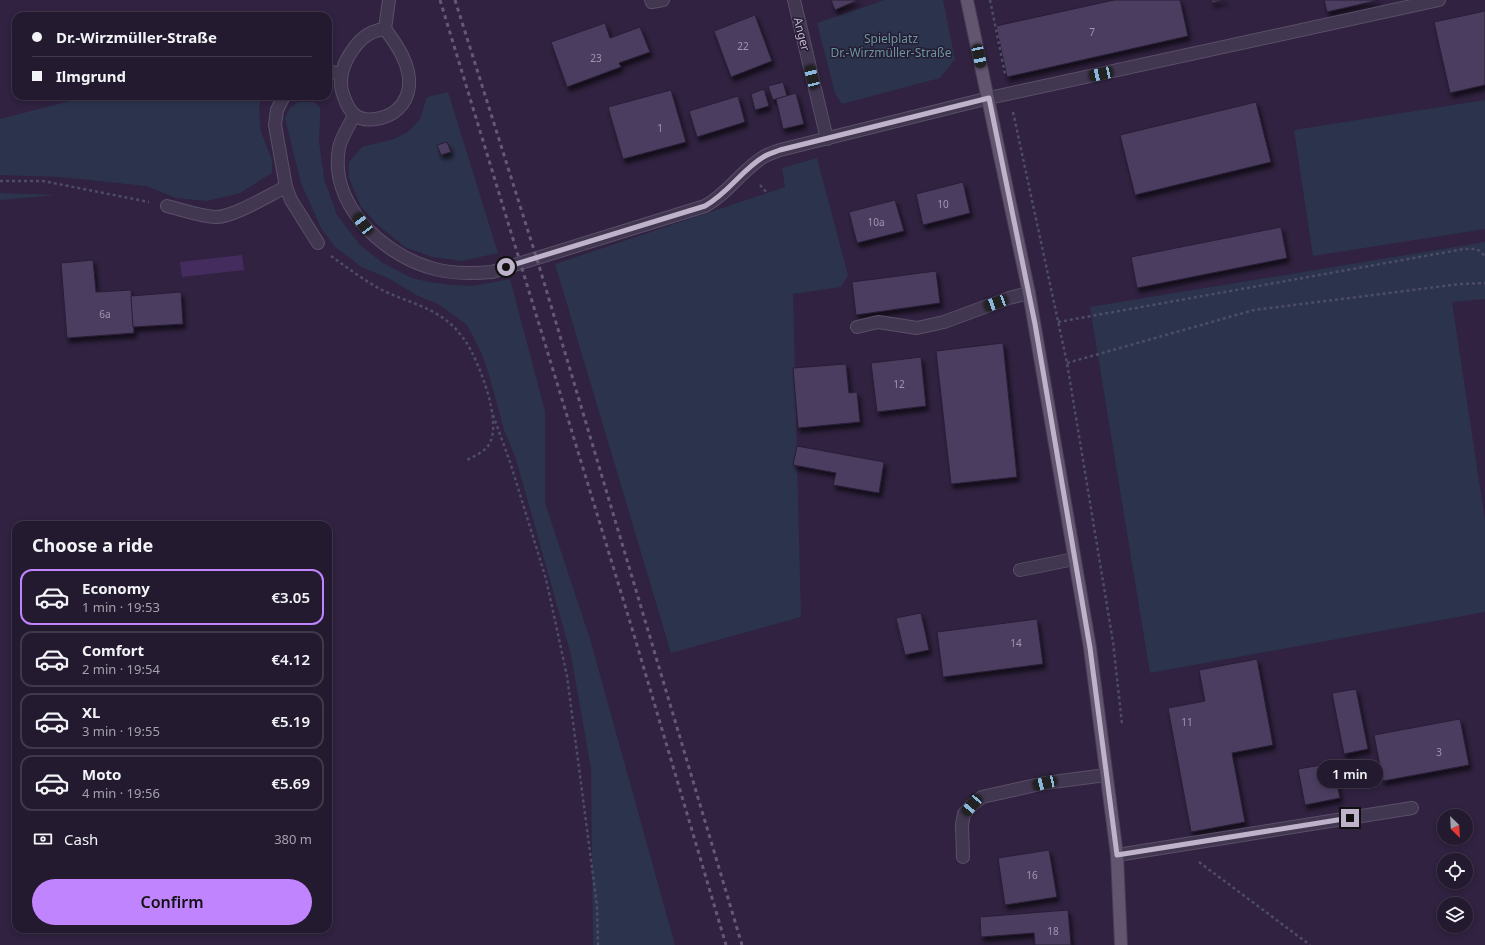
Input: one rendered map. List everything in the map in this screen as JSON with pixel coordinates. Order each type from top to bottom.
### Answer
[{"type":"main road","points":[[967,0],[989,98],[1029,293],[1090,648],[1117,855],[1121,945]]},
{"type":"street","points":[[385,29],[375,30],[364,36],[353,48],[341,74],[343,95],[347,105],[354,115],[364,120],[382,119],[395,112],[405,100],[409,87],[406,63],[401,52],[385,29],[389,0]]},
{"type":"street","points":[[651,0],[652,2],[663,0]]},
{"type":"street","name":"Anger","points":[[794,0],[827,139]]},
{"type":"street","points":[[354,115],[339,147],[338,164],[340,184],[352,210],[371,232],[393,251],[428,268],[447,272],[492,272],[699,208],[716,200],[725,193],[746,170],[767,155],[989,98],[1438,0]]},
{"type":"street","points":[[332,72],[341,74]]},
{"type":"street","points":[[282,100],[277,110],[275,125],[286,187],[291,200],[318,243]]},
{"type":"street","points":[[167,206],[195,214],[216,217],[228,214],[286,187]]},
{"type":"street","points":[[857,327],[878,322],[917,328],[944,322],[1009,298],[1029,293]]},
{"type":"street","points":[[1020,570],[1074,559]]},
{"type":"street","points":[[963,857],[962,825],[964,814],[982,797],[1045,783],[1106,775]]},
{"type":"street","points":[[1117,855],[1412,808]]},
{"type":"path","points":[[990,0],[1010,94]]},
{"type":"path","points":[[0,181],[43,181],[167,206]]},
{"type":"path","points":[[764,190],[768,194]]},
{"type":"path","points":[[318,243],[330,256],[369,282],[443,318],[457,330],[467,344],[484,381],[493,415],[510,462],[546,579],[567,676],[597,906],[598,945]]},
{"type":"path","points":[[1058,322],[1464,248],[1477,250],[1485,256]]},
{"type":"path","points":[[1067,363],[1254,310],[1452,285],[1485,283]]},
{"type":"path","points":[[465,461],[488,446],[493,434],[493,415]]},
{"type":"path","points":[[1178,846],[1310,945]]},
{"type":"green space","name":"Spielplatz Dr.-Wirzmüller-Straße","points":[[885,0],[943,0],[955,59],[940,78],[842,104],[835,93],[817,23]]},
{"type":"green space","points":[[448,92],[498,253],[462,261],[432,257],[405,247],[378,225],[361,207],[349,178],[349,162],[362,147],[394,139],[408,132],[420,119],[427,97]]},
{"type":"green space","points":[[74,100],[260,100],[259,109],[261,132],[272,160],[272,173],[240,193],[207,201],[176,198],[146,186],[60,177],[0,175],[0,119]]},
{"type":"green space","points":[[1485,100],[1485,229],[1313,256],[1294,130]]},
{"type":"green space","points":[[298,102],[314,102],[320,107],[319,141],[324,179],[337,215],[360,245],[383,263],[412,278],[429,282],[473,286],[510,279],[545,411],[545,503],[590,639],[675,945],[593,945],[591,769],[571,655],[516,459],[504,430],[481,352],[467,325],[438,304],[416,295],[388,278],[363,268],[335,247],[321,228],[301,183],[285,118],[290,108]]},
{"type":"green space","points":[[817,158],[848,275],[841,287],[793,294],[801,617],[671,653],[555,264],[785,187],[782,168]]},
{"type":"green space","points":[[0,193],[57,195],[0,200]]},
{"type":"green space","points":[[1485,242],[1485,299],[1452,302],[1485,520],[1485,612],[1150,673],[1090,307]]},
{"type":"shaded area","points":[[242,255],[244,270],[182,277],[180,262]]},
{"type":"building","points":[[831,0],[858,0],[835,10]]},
{"type":"building","points":[[1114,0],[1180,0],[1188,36],[1007,77],[996,26]]},
{"type":"building","points":[[1211,0],[1225,0],[1212,3]]},
{"type":"building","points":[[1324,0],[1379,0],[1327,12]]},
{"type":"building","points":[[1485,11],[1485,85],[1450,93],[1434,22]]},
{"type":"building","points":[[755,15],[772,61],[731,77],[714,31]]},
{"type":"building","points":[[605,23],[610,38],[640,27],[650,52],[619,63],[621,67],[567,87],[551,42]]},
{"type":"building","points":[[783,82],[787,96],[773,100],[768,86]]},
{"type":"building","points":[[764,89],[769,106],[755,110],[751,94]]},
{"type":"building","points":[[671,90],[686,142],[623,159],[608,107]]},
{"type":"building","points":[[796,93],[804,124],[783,129],[776,99]]},
{"type":"building","points":[[738,96],[745,122],[697,137],[689,111]]},
{"type":"building","points":[[1256,102],[1271,162],[1135,195],[1120,135]]},
{"type":"building","points":[[447,142],[451,152],[441,155],[437,145]]},
{"type":"building","points":[[963,182],[970,213],[923,225],[916,194]]},
{"type":"building","points":[[895,200],[904,231],[857,243],[849,212]]},
{"type":"building","points":[[1281,227],[1287,258],[1137,288],[1131,257]]},
{"type":"building","points":[[93,260],[96,292],[131,290],[134,333],[67,338],[61,263]]},
{"type":"building","points":[[936,271],[940,303],[856,315],[852,282]]},
{"type":"building","points":[[181,292],[183,324],[133,327],[131,296]]},
{"type":"building","points":[[1003,343],[1017,477],[951,484],[936,351]]},
{"type":"building","points":[[921,357],[926,406],[877,412],[871,363]]},
{"type":"building","points":[[846,364],[849,393],[857,392],[860,422],[798,428],[793,368]]},
{"type":"building","points":[[797,446],[884,462],[879,493],[833,485],[836,473],[793,465]]},
{"type":"building","points":[[921,613],[929,650],[905,655],[896,618]]},
{"type":"building","points":[[1037,619],[1043,664],[943,677],[937,632]]},
{"type":"building","points":[[1257,659],[1273,745],[1232,753],[1245,822],[1191,832],[1168,708],[1205,701],[1199,670]]},
{"type":"building","points":[[1356,689],[1368,749],[1344,754],[1332,693]]},
{"type":"building","points":[[1460,719],[1469,765],[1383,781],[1374,735]]},
{"type":"building","points":[[1333,763],[1340,798],[1305,805],[1298,769]]},
{"type":"building","points":[[1049,850],[1057,897],[1005,905],[998,858]]},
{"type":"building","points":[[1068,910],[1071,945],[1035,945],[1034,933],[981,937],[980,917]]},
{"type":"railway","points":[[440,0],[634,635],[726,945]]},
{"type":"railway","points":[[455,0],[540,269],[742,945]]},
{"type":"route","points":[[506,267],[705,206],[725,193],[746,170],[756,162],[767,155],[780,150],[989,98],[1035,324],[1090,648],[1117,855],[1350,818]]}]
